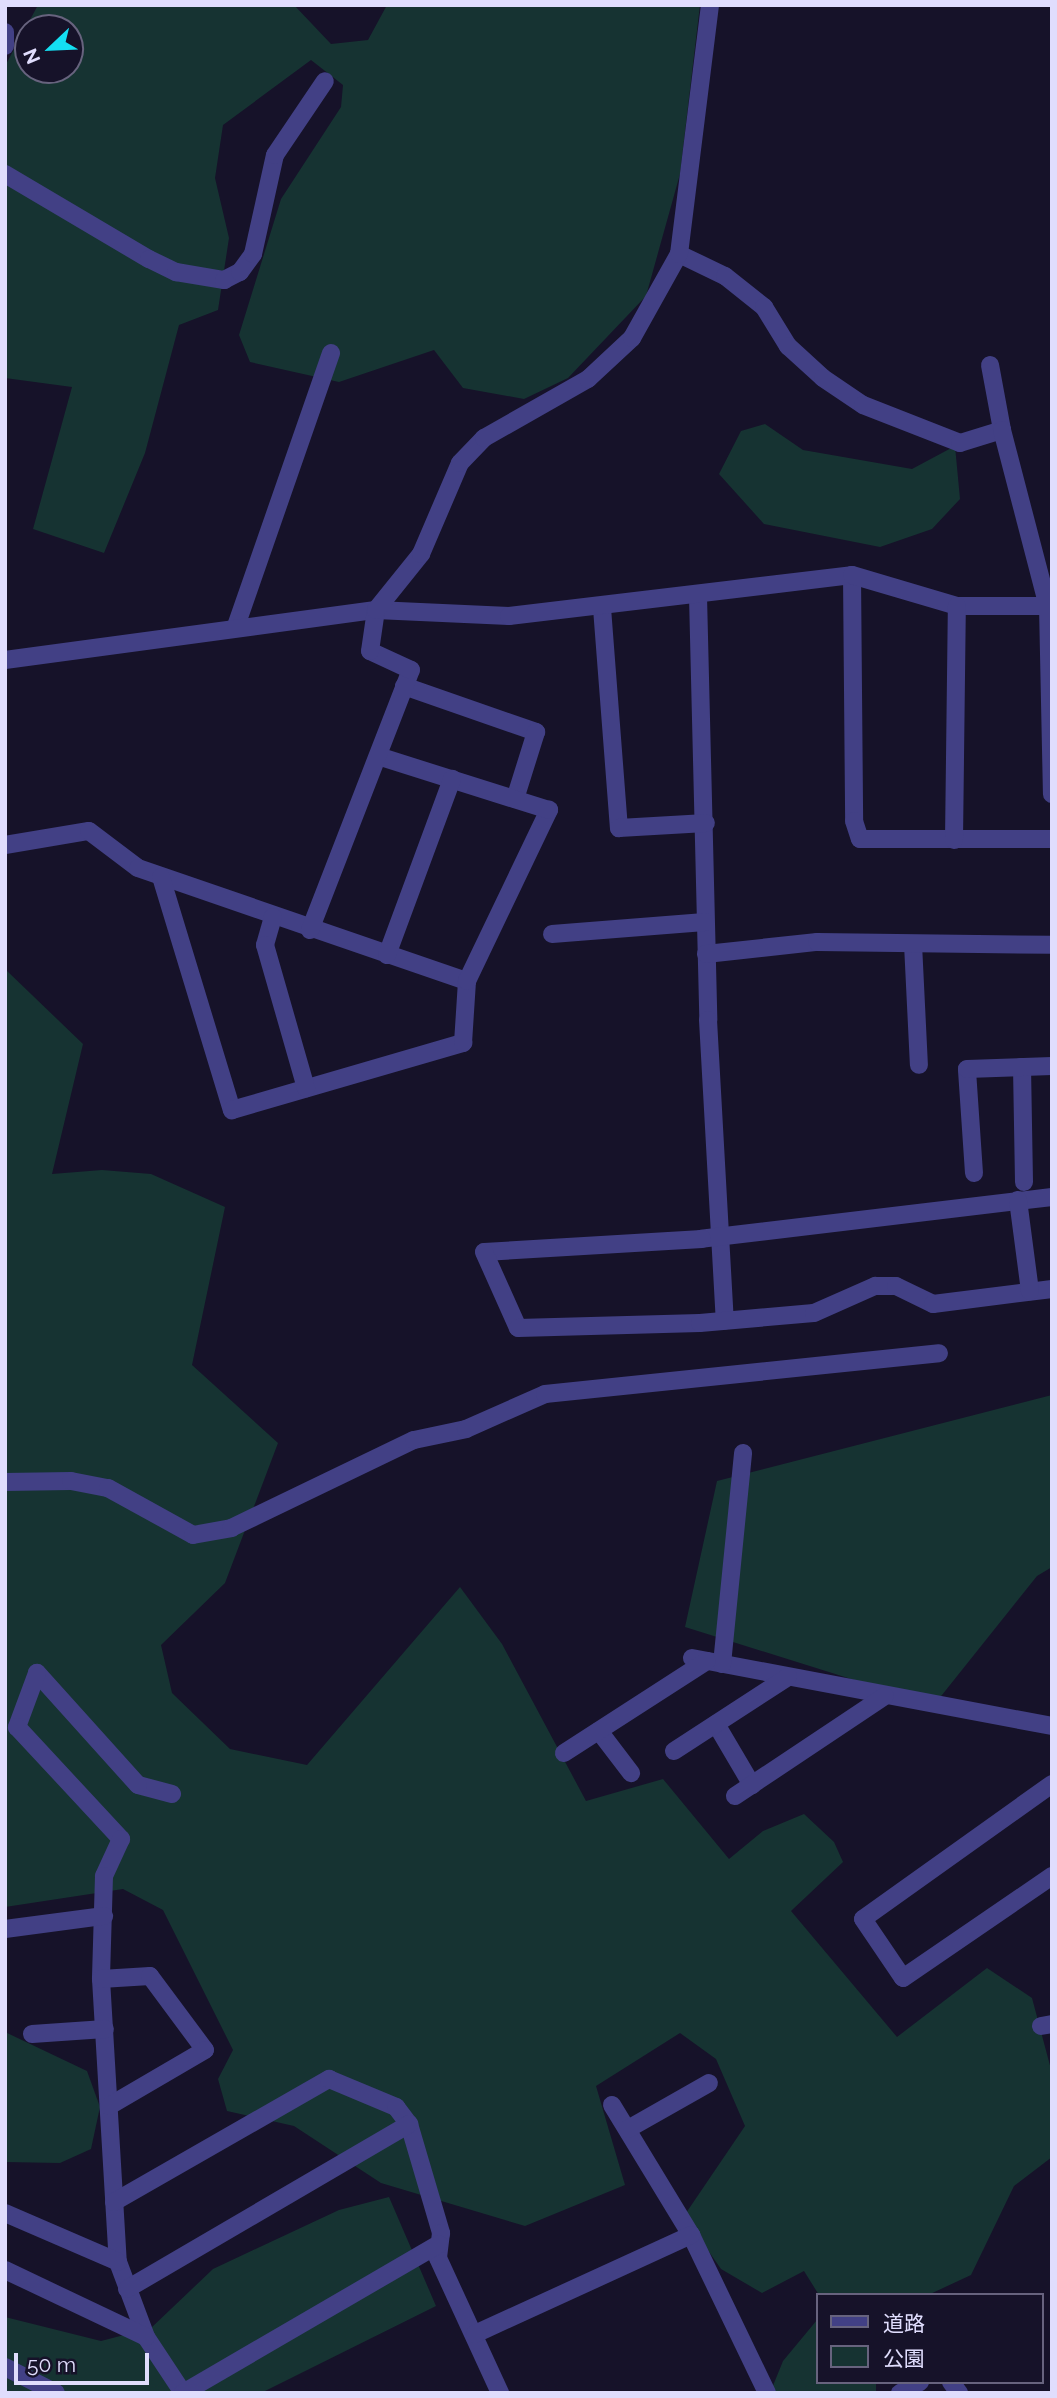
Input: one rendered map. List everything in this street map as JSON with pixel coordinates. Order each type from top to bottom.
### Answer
[{"type":"street","points":[[310,930],[411,670],[370,651],[376,610],[421,554],[460,463],[484,438],[589,379],[632,338],[679,254],[710,5]]},
{"type":"street","points":[[5,32],[5,46]]},
{"type":"street","points":[[5,174],[149,259],[176,272],[224,280],[240,271],[253,254],[275,155],[325,81]]},
{"type":"street","points":[[679,254],[725,276],[764,307],[788,346],[823,379],[863,405],[960,443],[1002,430]]},
{"type":"street","points":[[236,626],[331,353]]},
{"type":"street","points":[[990,365],[1002,430],[1050,606],[1052,794]]},
{"type":"street","points":[[5,660],[236,626],[376,610],[509,616],[602,608],[698,596],[791,580],[852,575],[957,606],[1050,606]]},
{"type":"street","points":[[852,575],[854,821],[860,839],[1052,839]]},
{"type":"street","points":[[698,596],[706,823],[706,954],[725,1321]]},
{"type":"street","points":[[954,840],[957,606]]},
{"type":"street","points":[[602,608],[618,828],[706,823]]},
{"type":"street","points":[[404,686],[536,732],[515,799]]},
{"type":"street","points":[[161,877],[232,1110],[463,1043],[467,981],[549,810],[377,756]]},
{"type":"street","points":[[387,955],[452,779]]},
{"type":"street","points":[[5,845],[89,831],[138,868],[310,930],[467,981]]},
{"type":"street","points":[[273,917],[265,946],[306,1088]]},
{"type":"street","points":[[552,934],[705,922]]},
{"type":"street","points":[[706,954],[817,942],[1052,946]]},
{"type":"street","points":[[913,944],[919,1065]]},
{"type":"street","points":[[974,1173],[967,1069],[1052,1066]]},
{"type":"street","points":[[1022,1067],[1024,1182]]},
{"type":"street","points":[[1052,1197],[720,1235],[484,1252],[518,1328],[725,1321],[814,1313],[875,1286],[896,1286],[933,1304],[1052,1289]]},
{"type":"street","points":[[1018,1200],[1030,1291]]},
{"type":"street","points":[[5,1482],[71,1481],[108,1488],[193,1535],[231,1528],[414,1440],[466,1429],[545,1394],[939,1353]]},
{"type":"street","points":[[707,1661],[743,1452]]},
{"type":"street","points":[[564,1753],[707,1661],[1052,1726]]},
{"type":"street","points":[[172,1794],[138,1785],[37,1674],[17,1727],[121,1839],[104,1877],[101,1979],[117,2262],[146,2337],[183,2393],[439,2244]]},
{"type":"street","points":[[674,1751],[788,1677]]},
{"type":"street","points":[[735,1796],[886,1696]]},
{"type":"street","points":[[716,1724],[752,1785]]},
{"type":"street","points":[[599,1731],[631,1773]]},
{"type":"street","points":[[1052,1784],[863,1919],[903,1978],[1052,1877]]},
{"type":"street","points":[[5,1929],[104,1916]]},
{"type":"street","points":[[101,1979],[150,1976],[205,2050],[109,2106]]},
{"type":"street","points":[[32,2034],[105,2029]]},
{"type":"street","points":[[114,2202],[329,2079],[396,2107],[409,2124],[441,2233],[438,2258],[500,2393]]},
{"type":"street","points":[[628,2130],[709,2083]]},
{"type":"street","points":[[612,2105],[691,2235],[766,2393]]},
{"type":"street","points":[[127,2289],[409,2124]]},
{"type":"street","points":[[5,2213],[117,2262]]},
{"type":"street","points":[[475,2334],[691,2235]]},
{"type":"street","points":[[5,2270],[146,2337]]},
{"type":"street","points":[[5,2367],[56,2393]]},
{"type":"street","points":[[900,2393],[916,2384]]},
{"type":"green space","points":[[38,5],[294,5],[331,44],[368,40],[387,5],[700,5],[680,174],[646,296],[568,378],[524,399],[463,388],[434,350],[339,382],[250,362],[239,335],[281,199],[341,107],[343,85],[311,60],[223,125],[215,178],[229,238],[218,310],[179,325],[145,453],[104,553],[33,529],[72,387],[5,378],[5,66],[14,49],[14,84],[84,84],[84,14],[33,14]]},
{"type":"green space","points":[[765,424],[803,450],[912,469],[955,446],[960,499],[932,529],[880,547],[764,524],[719,474],[741,431]]},
{"type":"green space","points":[[5,969],[83,1044],[52,1174],[102,1170],[151,1174],[225,1207],[192,1365],[278,1443],[225,1583],[161,1645],[172,1693],[230,1749],[307,1765],[460,1587],[502,1644],[586,1801],[663,1779],[729,1859],[763,1831],[804,1814],[834,1842],[843,1862],[791,1911],[897,2037],[987,1968],[1032,1998],[1052,2073],[1052,2157],[1014,2186],[971,2275],[932,2293],[818,2293],[804,2271],[762,2293],[721,2269],[684,2216],[745,2126],[716,2059],[680,2033],[596,2086],[625,2185],[525,2226],[381,2183],[294,2126],[227,2111],[218,2079],[233,2050],[163,1910],[123,1889],[5,1907]]},
{"type":"green space","points":[[1052,1395],[1052,1567],[1037,1576],[934,1705],[685,1627],[717,1481]]},
{"type":"green space","points":[[5,2032],[87,2071],[100,2107],[91,2149],[60,2163],[5,2162]]},
{"type":"green space","points":[[389,2197],[436,2306],[261,2393],[5,2393],[5,2317],[101,2341],[151,2328],[213,2269],[339,2210]]},
{"type":"green space","points":[[816,2321],[816,2384],[876,2384],[876,2393],[770,2393],[783,2361]]}]
